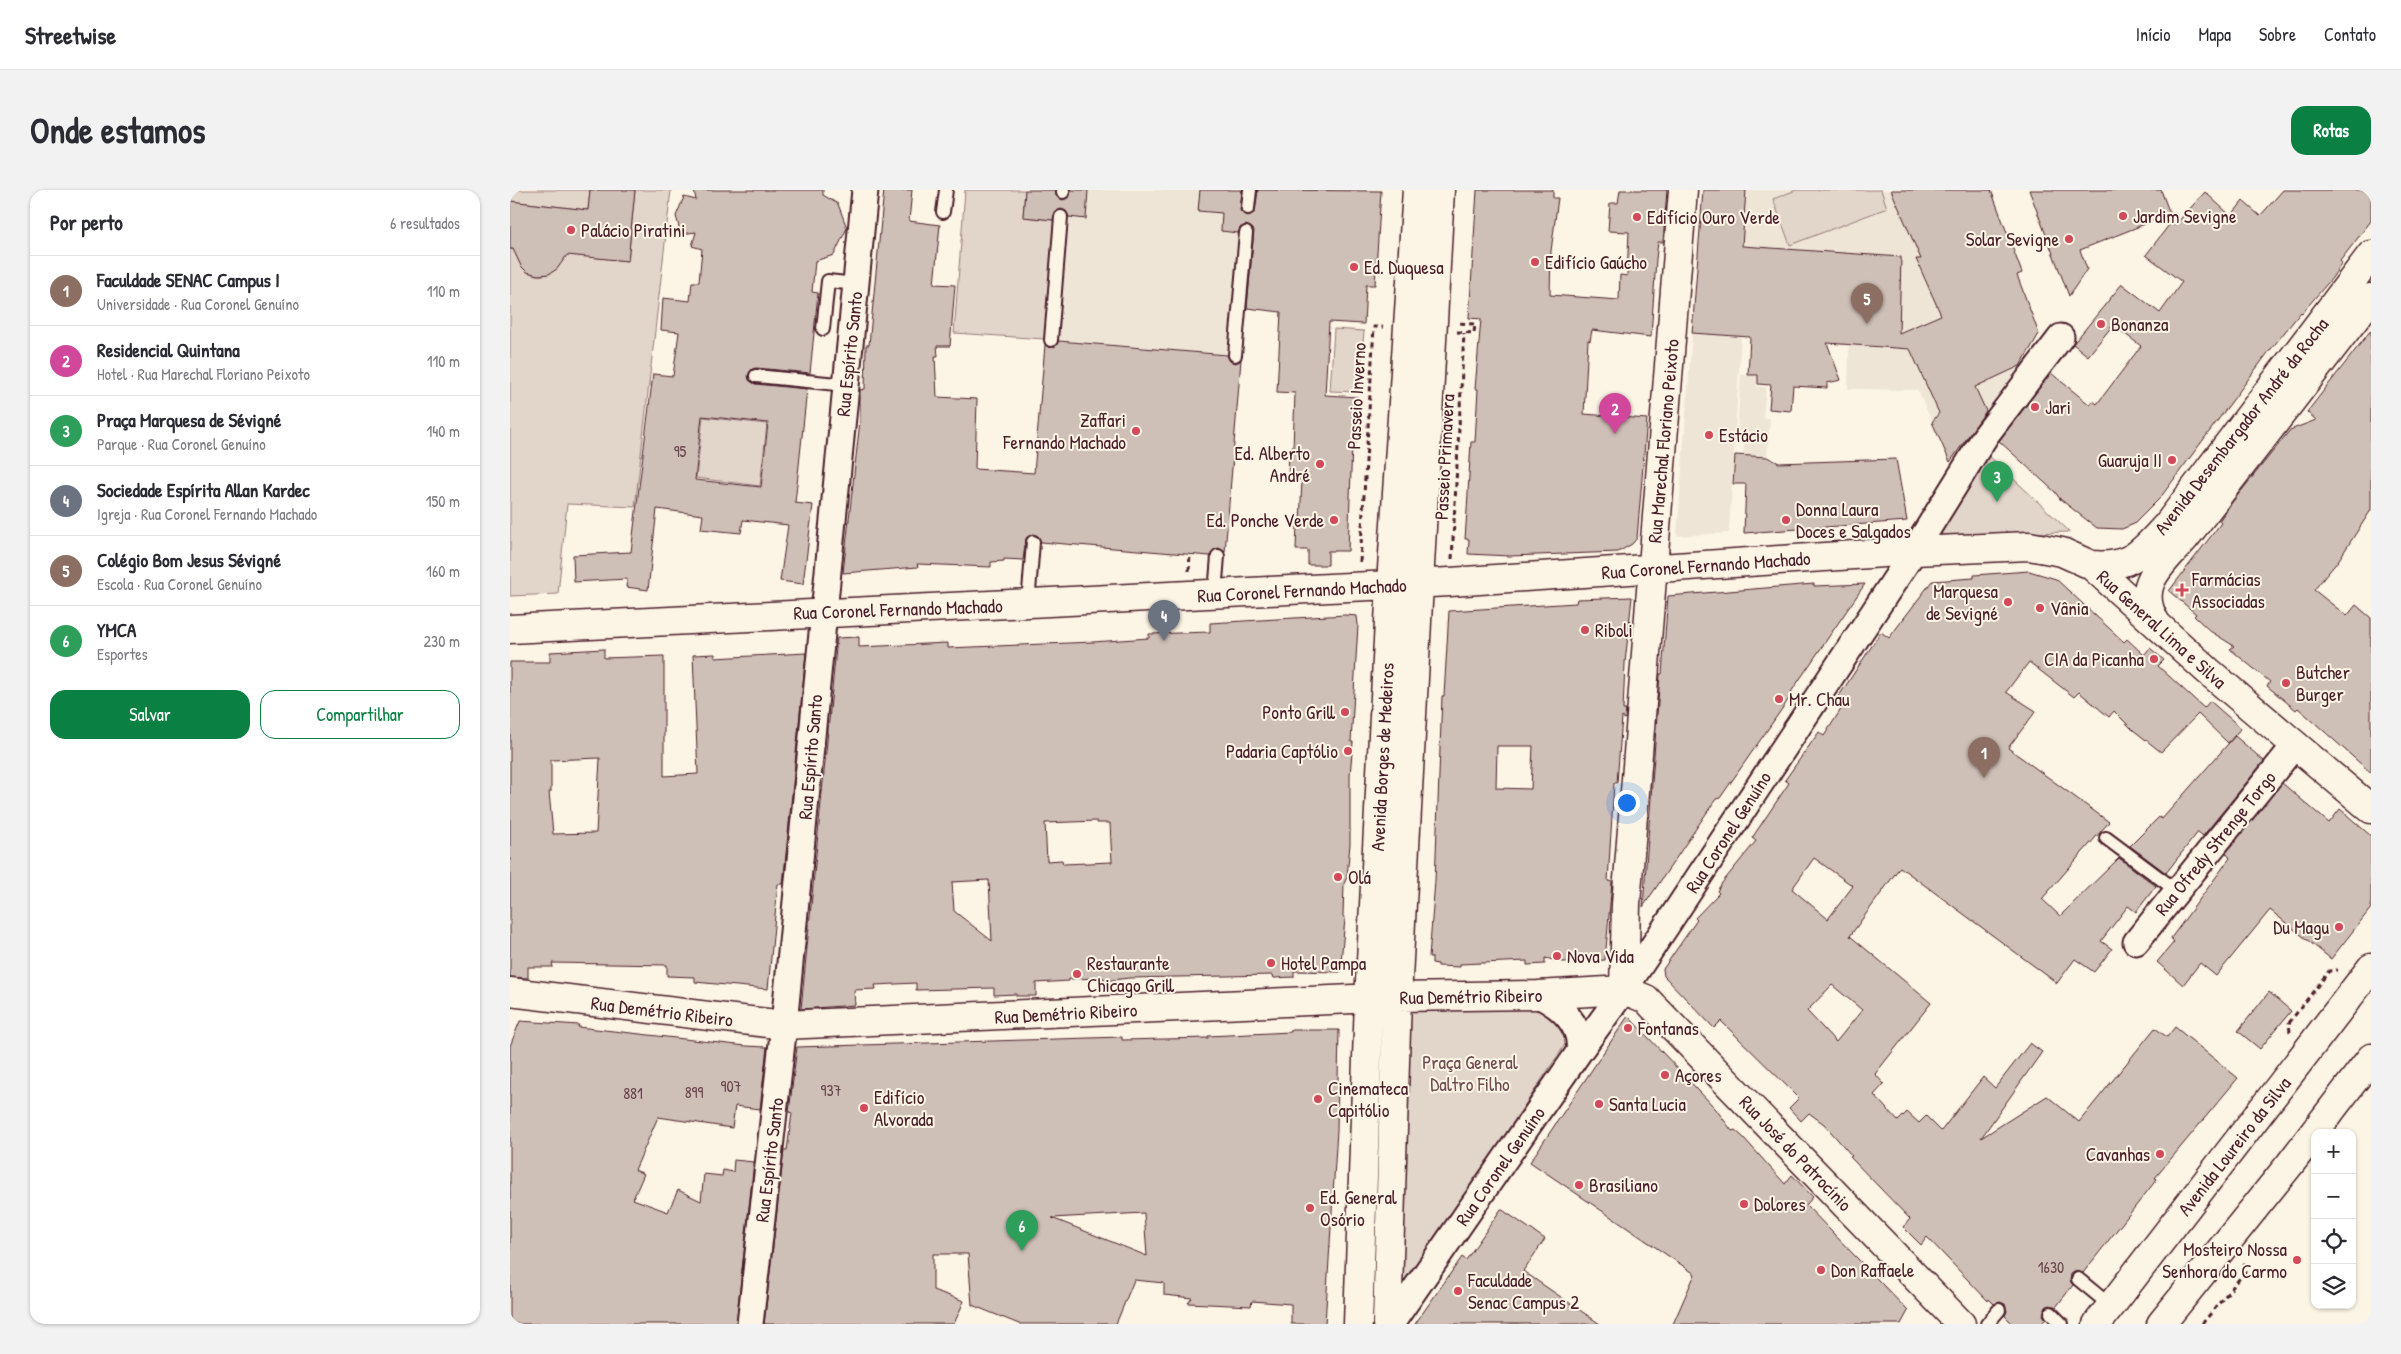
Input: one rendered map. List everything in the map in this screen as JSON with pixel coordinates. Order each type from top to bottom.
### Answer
[{"type":"street","name":"Rua Espírito Santo","points":[[750,1324],[784,1025],[865,190]]},
{"type":"street","name":"Avenida Borges de Medeiros","points":[[1358,1324],[1369,999],[1391,584],[1417,190]]},
{"type":"street","name":"Avenida Borges de Medeiros","points":[[1389,1324],[1398,997],[1440,190]]},
{"type":"street","name":"Rua Marechal Floriano Peixoto","points":[[1624,990],[1626,904],[1682,190]]},
{"type":"street","name":"Avenida Desembargador André da Rocha","points":[[2091,565],[2108,566],[2124,563],[2139,555],[2168,524],[2371,255]]},
{"type":"street","name":"Avenida Desembargador André da Rocha","points":[[2157,624],[2146,600],[2147,588],[2152,576],[2189,532],[2371,298]]},
{"type":"street","name":"Rua Coronel Genuíno","points":[[1389,1324],[1624,990],[1914,551],[1986,435],[2061,338]]},
{"type":"street","name":"Rua General Lima e Silva","points":[[1914,551],[2029,546],[2062,552],[2091,565],[2371,810]]},
{"type":"street","name":"Rua Coronel Fernando Machado","points":[[510,629],[1450,582],[1914,551]]},
{"type":"street","name":"Rua Ofredy Strenge Torgo","points":[[2136,942],[2295,745]]},
{"type":"street","name":"Avenida Loureiro da Silva","points":[[2104,1315],[2371,968]]},
{"type":"street","name":"Rua Demétrio Ribeiro","points":[[510,992],[784,1025],[1398,997],[1538,995],[1624,990]]},
{"type":"street","name":"Rua José do Patrocínio","points":[[1624,990],[1646,999],[1961,1324]]},
{"type":"street","points":[[1538,995],[1556,1006],[1574,1025],[1580,1040],[1579,1052]]},
{"type":"street","points":[[2161,1324],[2290,1164],[2371,1058]]},
{"type":"lane","points":[[943,212],[946,190]]},
{"type":"lane","points":[[1248,208],[1250,190]]},
{"type":"lane","points":[[1051,340],[1061,217]]},
{"type":"lane","points":[[1235,356],[1246,233]]},
{"type":"lane","points":[[823,329],[828,281],[856,284]]},
{"type":"lane","points":[[756,376],[846,385]]},
{"type":"lane","points":[[1028,604],[1033,542]]},
{"type":"lane","points":[[1215,594],[1218,556]]},
{"type":"lane","points":[[2106,838],[2177,891]]},
{"type":"lane","points":[[2078,1279],[2104,1315]]},
{"type":"lane","points":[[1987,1324],[2000,1310]]},
{"type":"lane","points":[[2050,1314],[2062,1324]]},
{"type":"path","name":"Passeio Inverno","points":[[1359,586],[1374,327],[1386,328],[1386,318]]},
{"type":"path","name":"Passeio Primavera","points":[[1450,582],[1464,333]]},
{"type":"shaded area","points":[[1056,190],[1256,190],[1241,356],[1045,339]]},
{"type":"shaded area","points":[[1703,190],[1991,190],[2022,273],[1985,288],[2021,365],[1950,462],[1918,390],[1848,389],[1849,345],[1741,336],[1729,533],[1677,536],[1692,333],[1731,336],[1734,285],[1696,283]]},
{"type":"shaded area","name":"Estácio","points":[[1741,375],[1758,376],[1757,387],[1766,387],[1763,418],[1770,418],[1767,457],[1743,456],[1744,443],[1736,442]]},
{"type":"green space","points":[[510,190],[590,190],[588,210],[510,201]]},
{"type":"green space","points":[[635,190],[671,190],[635,507],[567,504],[558,594],[510,596],[510,249],[517,250],[523,268],[530,273],[538,275],[546,275],[554,271],[560,264],[563,254],[628,261]]},
{"type":"green space","points":[[965,190],[1025,190],[1023,217],[1054,220],[1045,339],[954,333]]},
{"type":"green space","points":[[1796,190],[1881,190],[1887,208],[1790,245],[1773,199]]},
{"type":"green space","points":[[1334,329],[1364,331],[1359,392],[1330,391]]},
{"type":"green space","points":[[703,417],[767,424],[760,486],[696,478]]},
{"type":"green space","points":[[1985,452],[2070,532],[1935,535]]},
{"type":"green space","name":"Praça General Daltro Filho","points":[[1535,1008],[1564,1023],[1570,1037],[1400,1293],[1408,1011]]},
{"type":"building","name":"Palácio Piratini","points":[[590,190],[635,190],[628,261],[567,255],[557,269],[549,274],[538,275],[527,272],[521,266],[513,249],[510,249],[510,201],[588,210]]},
{"type":"building","points":[[694,190],[823,190],[823,195],[838,204],[847,228],[834,255],[815,261],[812,292],[818,293],[810,373],[756,368],[752,369],[748,375],[749,380],[755,384],[807,389],[795,503],[813,505],[803,584],[780,581],[788,525],[743,520],[741,533],[701,529],[703,515],[657,509],[648,590],[626,587],[627,579],[574,582],[573,555],[631,552],[653,374],[673,376],[679,332],[661,330],[663,298],[690,301],[692,282],[699,282],[702,249],[692,246],[696,232],[681,234],[676,216],[684,197],[696,200]],"holes":[[[702,416],[768,423],[761,487],[695,480]]]},
{"type":"building","points":[[884,190],[912,190],[909,221],[940,225],[934,284],[955,285],[950,346],[937,346],[938,356],[935,356],[937,397],[977,399],[975,469],[1034,473],[1045,345],[1054,347],[1059,341],[1227,355],[1231,362],[1235,363],[1241,360],[1225,552],[1219,548],[1215,549],[1210,556],[1041,542],[1038,536],[1033,534],[1026,538],[1023,560],[1004,559],[1004,561],[991,562],[991,567],[917,564],[918,567],[843,573],[860,421],[860,390],[865,389],[866,345],[869,345]]},
{"type":"building","points":[[1025,190],[1055,190],[1056,196],[1063,200],[1070,196],[1071,190],[1088,190],[1086,219],[1069,217],[1066,211],[1061,209],[1055,212],[1053,220],[1023,217]]},
{"type":"building","points":[[1200,190],[1242,190],[1240,211],[1248,216],[1255,212],[1258,190],[1381,191],[1375,285],[1366,285],[1364,324],[1329,322],[1325,395],[1358,397],[1356,444],[1352,444],[1348,551],[1328,551],[1328,565],[1308,565],[1308,550],[1296,550],[1297,523],[1300,523],[1302,480],[1288,479],[1289,448],[1293,448],[1295,393],[1277,392],[1281,312],[1247,308],[1254,230],[1246,225],[1240,228],[1238,233],[1221,231],[1222,213],[1198,211]]},
{"type":"building","points":[[1477,190],[1553,190],[1553,198],[1558,198],[1551,251],[1550,295],[1619,300],[1620,275],[1627,276],[1629,232],[1608,231],[1610,203],[1618,203],[1620,190],[1667,190],[1663,242],[1658,242],[1656,259],[1651,337],[1592,330],[1590,341],[1588,340],[1584,414],[1647,419],[1637,538],[1632,544],[1618,552],[1510,556],[1468,554],[1469,539],[1465,539],[1471,442],[1475,442],[1478,389],[1475,389],[1481,319],[1469,318]]},
{"type":"building","points":[[1703,190],[1746,190],[1742,246],[1901,257],[1899,333],[1941,315],[1916,259],[1921,259],[1891,190],[1991,190],[2022,273],[2017,275],[2039,334],[2020,366],[1975,387],[1986,411],[1950,462],[1932,422],[1939,413],[1910,349],[1827,343],[1841,380],[1827,383],[1827,388],[1793,386],[1791,411],[1769,409],[1771,385],[1758,384],[1758,375],[1748,375],[1750,337],[1692,333]]},
{"type":"building","points":[[2029,190],[2161,190],[2170,214],[2080,250],[2087,269],[2069,296]]},
{"type":"building","points":[[2283,190],[2371,190],[2371,221],[2340,261],[2342,263],[2332,278],[2267,354],[2160,498],[2134,524],[2122,529],[2097,528],[2060,499],[2055,492],[1999,441],[2051,373],[2090,405],[2093,401],[2097,404],[2141,346],[2113,325],[2088,356],[2073,344],[2122,284],[2160,313],[2182,282],[2146,255],[2172,221],[2174,226],[2205,192],[2231,216],[2243,201],[2260,216]]},
{"type":"building","points":[[2371,330],[2371,510],[2338,561],[2314,590],[2347,616],[2356,605],[2371,618],[2371,773],[2298,708],[2296,710],[2267,686],[2270,682],[2230,649],[2234,646],[2210,631],[2194,616],[2196,614],[2169,591],[2221,523],[2219,521],[2230,505],[2290,430],[2316,420],[2307,412]]},
{"type":"building","points":[[1735,455],[1767,457],[1779,463],[1896,459],[1907,521],[1744,533],[1746,484],[1733,484]]},
{"type":"building","points":[[2029,571],[2056,579],[2124,642],[2127,639],[2144,655],[2150,648],[2164,660],[2158,666],[2204,708],[2210,701],[2241,728],[2228,743],[2198,714],[2161,752],[2132,729],[2114,711],[2109,717],[2079,692],[2074,697],[2029,662],[2006,692],[2036,711],[2008,748],[2109,822],[2042,899],[2060,916],[2119,858],[2156,886],[2136,912],[2128,906],[2101,941],[2112,949],[2094,972],[2075,959],[2057,983],[1900,867],[1850,936],[1931,1003],[1875,1074],[1884,1084],[1874,1095],[1898,1121],[1907,1112],[1919,1123],[1926,1116],[1941,1131],[1983,1077],[1995,1088],[2030,1043],[2042,1052],[1981,1138],[2047,1096],[2079,1122],[2155,1028],[2167,1037],[2175,1027],[2238,1078],[2155,1178],[2157,1179],[2083,1273],[2076,1271],[2071,1274],[2070,1281],[2073,1285],[2056,1307],[2049,1305],[2045,1308],[2043,1315],[2046,1319],[2041,1324],[2013,1324],[2005,1316],[2007,1311],[2005,1304],[2000,1302],[1994,1304],[1989,1299],[1988,1301],[1927,1237],[1921,1245],[1903,1227],[1910,1219],[1850,1157],[1852,1156],[1824,1124],[1809,1113],[1801,1121],[1789,1108],[1799,1098],[1721,1021],[1714,1028],[1664,976],[1663,969],[1697,920],[1695,918],[1719,893],[1717,891],[1722,883],[1756,841],[1752,838],[1789,783],[1785,780],[1819,732],[1824,736],[1845,703],[1837,699],[1881,632],[1889,638],[1932,581],[1974,578],[1974,575]],"holes":[[[1814,858],[1853,886],[1828,919],[1792,889]],[[1832,985],[1862,1010],[1836,1042],[1807,1011]]]},
{"type":"building","points":[[1814,584],[1814,586],[1865,584],[1791,692],[1793,693],[1720,798],[1716,799],[1643,907],[1660,674],[1662,674],[1668,596]]},
{"type":"building","points":[[1632,597],[1625,663],[1623,710],[1626,710],[1625,719],[1622,717],[1617,783],[1614,783],[1608,881],[1612,882],[1605,960],[1563,962],[1545,958],[1545,964],[1527,965],[1527,961],[1460,964],[1460,967],[1438,966],[1438,964],[1432,963],[1432,957],[1429,957],[1435,881],[1442,696],[1444,696],[1449,611],[1576,603],[1577,599]],"holes":[[[1497,746],[1533,746],[1531,789],[1496,788]]]},
{"type":"building","points":[[1345,615],[1357,616],[1351,742],[1353,742],[1350,775],[1350,844],[1347,877],[1344,884],[1343,916],[1345,919],[1340,972],[1294,971],[1294,977],[1274,978],[1273,975],[1129,978],[1104,981],[1104,978],[1069,979],[1069,981],[1036,983],[1036,996],[1016,996],[1016,994],[994,995],[994,988],[916,990],[916,983],[875,985],[876,989],[854,990],[855,1005],[801,1009],[837,638],[859,637],[859,647],[948,643],[948,648],[1149,638],[1149,634],[1210,632],[1210,623]],"holes":[[[1097,821],[1097,823],[1110,823],[1112,862],[1063,864],[1062,860],[1047,861],[1045,823]],[[989,880],[992,941],[954,911],[952,882]]]},
{"type":"building","points":[[604,649],[604,658],[664,656],[664,776],[698,774],[693,655],[715,654],[715,658],[806,653],[783,884],[778,884],[768,989],[695,982],[695,977],[667,976],[667,965],[552,963],[553,967],[528,967],[528,978],[510,977],[510,662],[550,662],[550,652]],"holes":[[[600,758],[596,833],[553,834],[549,792],[551,792],[551,760]]]},
{"type":"building","points":[[2235,736],[2264,761],[2203,836],[2198,832],[2166,873],[2130,846],[2159,817],[2162,819]]},
{"type":"building","points":[[2282,783],[2329,823],[2340,809],[2371,836],[2371,908],[2331,959],[2270,910],[2216,976],[2200,963],[2183,985],[2157,962],[2174,942],[2171,938],[2230,858],[2226,853]]},
{"type":"building","points":[[2269,992],[2291,1011],[2260,1049],[2238,1031]]},
{"type":"building","points":[[1628,1016],[1715,1108],[1732,1131],[1735,1130],[1743,1137],[1785,1184],[1792,1175],[1813,1197],[1806,1205],[1908,1311],[1901,1324],[1673,1324],[1695,1274],[1530,1162]]},
{"type":"building","points":[[520,1021],[579,1025],[578,1027],[767,1047],[760,1109],[735,1106],[732,1128],[658,1117],[635,1170],[644,1174],[633,1199],[668,1212],[678,1190],[701,1201],[704,1174],[722,1176],[723,1170],[733,1172],[734,1160],[754,1162],[736,1324],[510,1324],[510,1046]]},
{"type":"building","points":[[1291,1030],[1339,1030],[1337,1130],[1325,1324],[1291,1324],[1291,1304],[1252,1301],[1251,1306],[1188,1303],[1192,1298],[1164,1295],[1164,1283],[1134,1280],[1116,1324],[1019,1324],[972,1305],[968,1254],[933,1254],[933,1290],[964,1301],[954,1324],[764,1324],[784,1150],[787,1150],[792,1113],[789,1112],[797,1047],[1122,1037],[1122,1040],[1208,1038],[1208,1036],[1291,1032]],"holes":[[[1144,1213],[1147,1256],[1052,1218]]]},
{"type":"building","points":[[1501,1209],[1545,1239],[1523,1271],[1600,1324],[1415,1324],[1462,1257],[1466,1260]]},
{"type":"place","name":"Jardim Sevigne","points":[[2123,216]]},
{"type":"place","name":"Edifício Ouro Verde","points":[[1637,217]]},
{"type":"place","name":"Palácio Piratini","points":[[571,230]]},
{"type":"place","name":"Solar Sevigne","points":[[2069,239]]},
{"type":"place","name":"Edifício Gaúcho","points":[[1535,262]]},
{"type":"place","name":"Ed. Duquesa","points":[[1354,267]]},
{"type":"place","name":"Colégio Bom Jesus Sévigné","points":[[1867,324]]},
{"type":"place","name":"Bonanza","points":[[2101,324]]},
{"type":"place","name":"Jari","points":[[2035,407]]},
{"type":"place","name":"Zaffari Fernando Machado","points":[[1136,431]]},
{"type":"place","name":"Residencial Quintana","points":[[1615,434]]},
{"type":"place","name":"Estácio","points":[[1709,435]]},
{"type":"place","name":"Guaruja II","points":[[2172,460]]},
{"type":"place","name":"Ed. Alberto André","points":[[1320,464]]},
{"type":"place","name":"Praça Marquesa de Sévigné","points":[[1997,502]]},
{"type":"place","name":"Ed. Ponche Verde","points":[[1334,520]]},
{"type":"place","name":"Donna Laura Doces e Salgados","points":[[1786,520]]},
{"type":"place","name":"Farmácias Associadas","points":[[2182,590]]},
{"type":"place","name":"Marquesa de Sevigné","points":[[2008,602]]},
{"type":"place","name":"Vânia","points":[[2040,608]]},
{"type":"place","name":"Riboli","points":[[1585,630]]},
{"type":"place","name":"Sociedade Espírita Allan Kardec","points":[[1164,641]]},
{"type":"place","name":"CIA da Picanha","points":[[2154,659]]},
{"type":"place","name":"Butcher Burger","points":[[2286,683]]},
{"type":"place","name":"Mr. Chau","points":[[1779,699]]},
{"type":"place","name":"Ponto Grill","points":[[1345,712]]},
{"type":"place","name":"Padaria Captólio","points":[[1348,751]]},
{"type":"place","name":"Faculdade SENAC Campus I","points":[[1984,778]]},
{"type":"place","name":"Olá","points":[[1338,877]]},
{"type":"place","name":"Du Magu","points":[[2339,927]]},
{"type":"place","name":"Nova Vida","points":[[1557,956]]},
{"type":"place","name":"Hotel Pampa","points":[[1271,963]]},
{"type":"place","name":"Restaurante Chicago Grill","points":[[1077,974]]},
{"type":"place","name":"Fontanas","points":[[1628,1028]]},
{"type":"place","name":"Açores","points":[[1665,1075]]},
{"type":"place","name":"Cinemateca Capitólio","points":[[1318,1099]]},
{"type":"place","name":"Santa Lucia","points":[[1599,1104]]},
{"type":"place","name":"Edifício Alvorada","points":[[864,1108]]},
{"type":"place","name":"Cavanhas","points":[[2160,1154]]},
{"type":"place","name":"Brasiliano","points":[[1579,1185]]},
{"type":"place","name":"Dolores","points":[[1744,1204]]},
{"type":"place","name":"Ed. General Osório","points":[[1310,1208]]},
{"type":"place","name":"YMCA","points":[[1022,1251]]},
{"type":"place","name":"Mosteiro Nossa Senhora do Carmo","points":[[2297,1260]]},
{"type":"place","name":"Don Raffaele","points":[[1821,1270]]},
{"type":"place","name":"Faculdade Senac Campus 2","points":[[1458,1291]]}]
